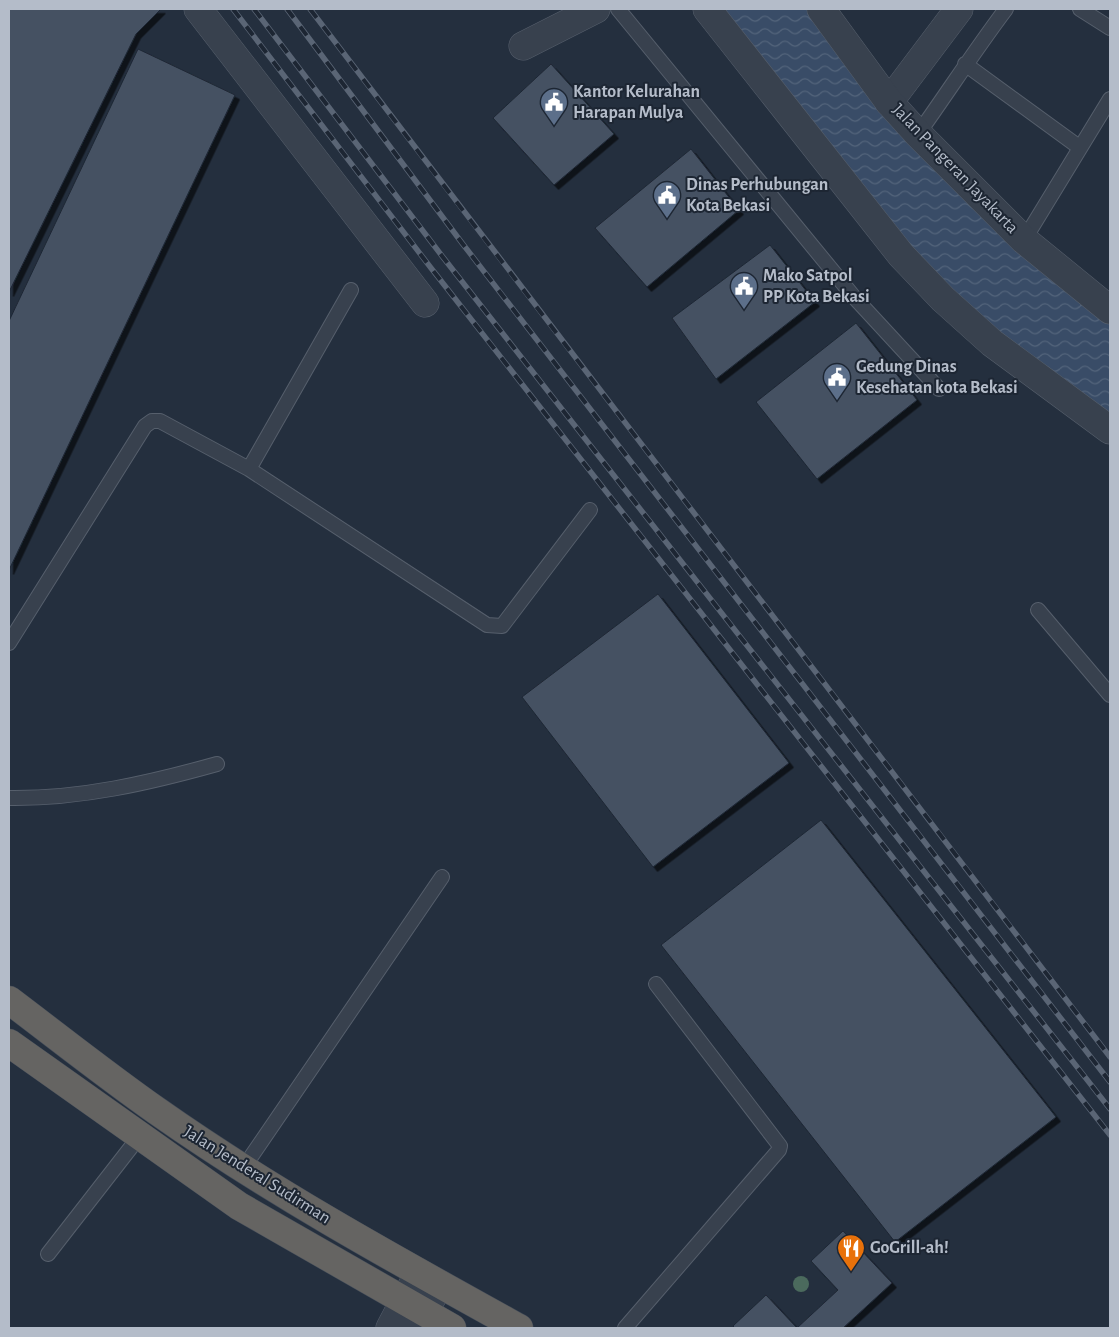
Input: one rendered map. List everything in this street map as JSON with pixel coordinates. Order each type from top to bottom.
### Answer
[{"type":"highway","name":"Jalan Jenderal Sudirman","points":[[9,1000],[158,1112],[244,1167],[429,1278],[519,1328]]},
{"type":"highway","name":"Jalan Jenderal Sudirman","points":[[9,1043],[139,1137],[239,1206],[415,1314],[452,1328]]},
{"type":"street","points":[[198,9],[425,303]]},
{"type":"street","points":[[523,46],[596,9]]},
{"type":"street","points":[[708,9],[900,255],[943,299],[992,343],[1110,430]]},
{"type":"street","name":"Jalan Pangeran Jayakarta","points":[[822,9],[889,102],[918,134],[1024,240],[1110,310]]},
{"type":"street","points":[[889,102],[959,9]]},
{"type":"street","points":[[390,1328],[415,1314],[429,1278]]},
{"type":"lane","points":[[618,9],[854,297],[939,388]]},
{"type":"lane","points":[[918,134],[951,88],[964,64],[1006,9]]},
{"type":"lane","points":[[1080,9],[1110,28]]},
{"type":"lane","points":[[964,64],[1079,147]]},
{"type":"lane","points":[[1024,240],[1110,99]]},
{"type":"lane","points":[[249,469],[351,290]]},
{"type":"lane","points":[[9,642],[145,426],[152,422],[160,421],[249,469],[487,626],[502,626],[590,510]]},
{"type":"lane","points":[[1038,610],[1110,695]]},
{"type":"lane","points":[[9,798],[42,798],[98,792],[166,778],[218,764]]},
{"type":"lane","points":[[244,1167],[442,877]]},
{"type":"lane","points":[[625,1328],[779,1150],[780,1146],[656,984]]},
{"type":"lane","points":[[48,1254],[139,1137]]},
{"type":"water","points":[[705,9],[821,9],[889,102],[1110,310],[1110,430],[992,343]]},
{"type":"building","points":[[9,9],[161,9],[136,34],[9,292]]},
{"type":"building","points":[[138,49],[235,95],[9,570],[9,321]]},
{"type":"building","name":"Kantor Kelurahan Harapan Mulya","points":[[551,64],[614,134],[554,185],[493,118]]},
{"type":"building","name":"Dinas Perhubungan Kota Bekasi","points":[[691,149],[739,210],[647,287],[595,228]]},
{"type":"building","name":"Mako Satpol PP Kota Bekasi","points":[[770,245],[815,302],[716,379],[672,318]]},
{"type":"building","name":"Gedung Dinas Kesehatan kota Bekasi","points":[[856,323],[917,400],[817,479],[756,402]]},
{"type":"building","points":[[658,594],[789,763],[653,867],[522,697]]},
{"type":"building","points":[[821,820],[1056,1117],[895,1242],[661,945]]},
{"type":"building","name":"GoGrill-ah!","points":[[843,1231],[892,1283],[843,1328],[797,1328],[838,1290],[811,1261]]},
{"type":"building","points":[[766,1295],[797,1328],[735,1328],[733,1326]]},
{"type":"railway","points":[[233,9],[431,268],[1110,1135]]},
{"type":"railway","points":[[254,9],[442,256],[1110,1109]]},
{"type":"railway","points":[[287,9],[462,243],[1110,1082]]},
{"type":"railway","points":[[310,9],[1110,1057]]},
{"type":"place","name":"Kantor Kelurahan Harapan Mulya","points":[[554,126]]},
{"type":"place","name":"Dinas Perhubungan Kota Bekasi","points":[[667,219]]},
{"type":"place","name":"Mako Satpol PP Kota Bekasi","points":[[744,310]]},
{"type":"place","name":"Gedung Dinas Kesehatan kota Bekasi","points":[[837,401]]},
{"type":"place","name":"GoGrill-ah!","points":[[851,1272]]}]
